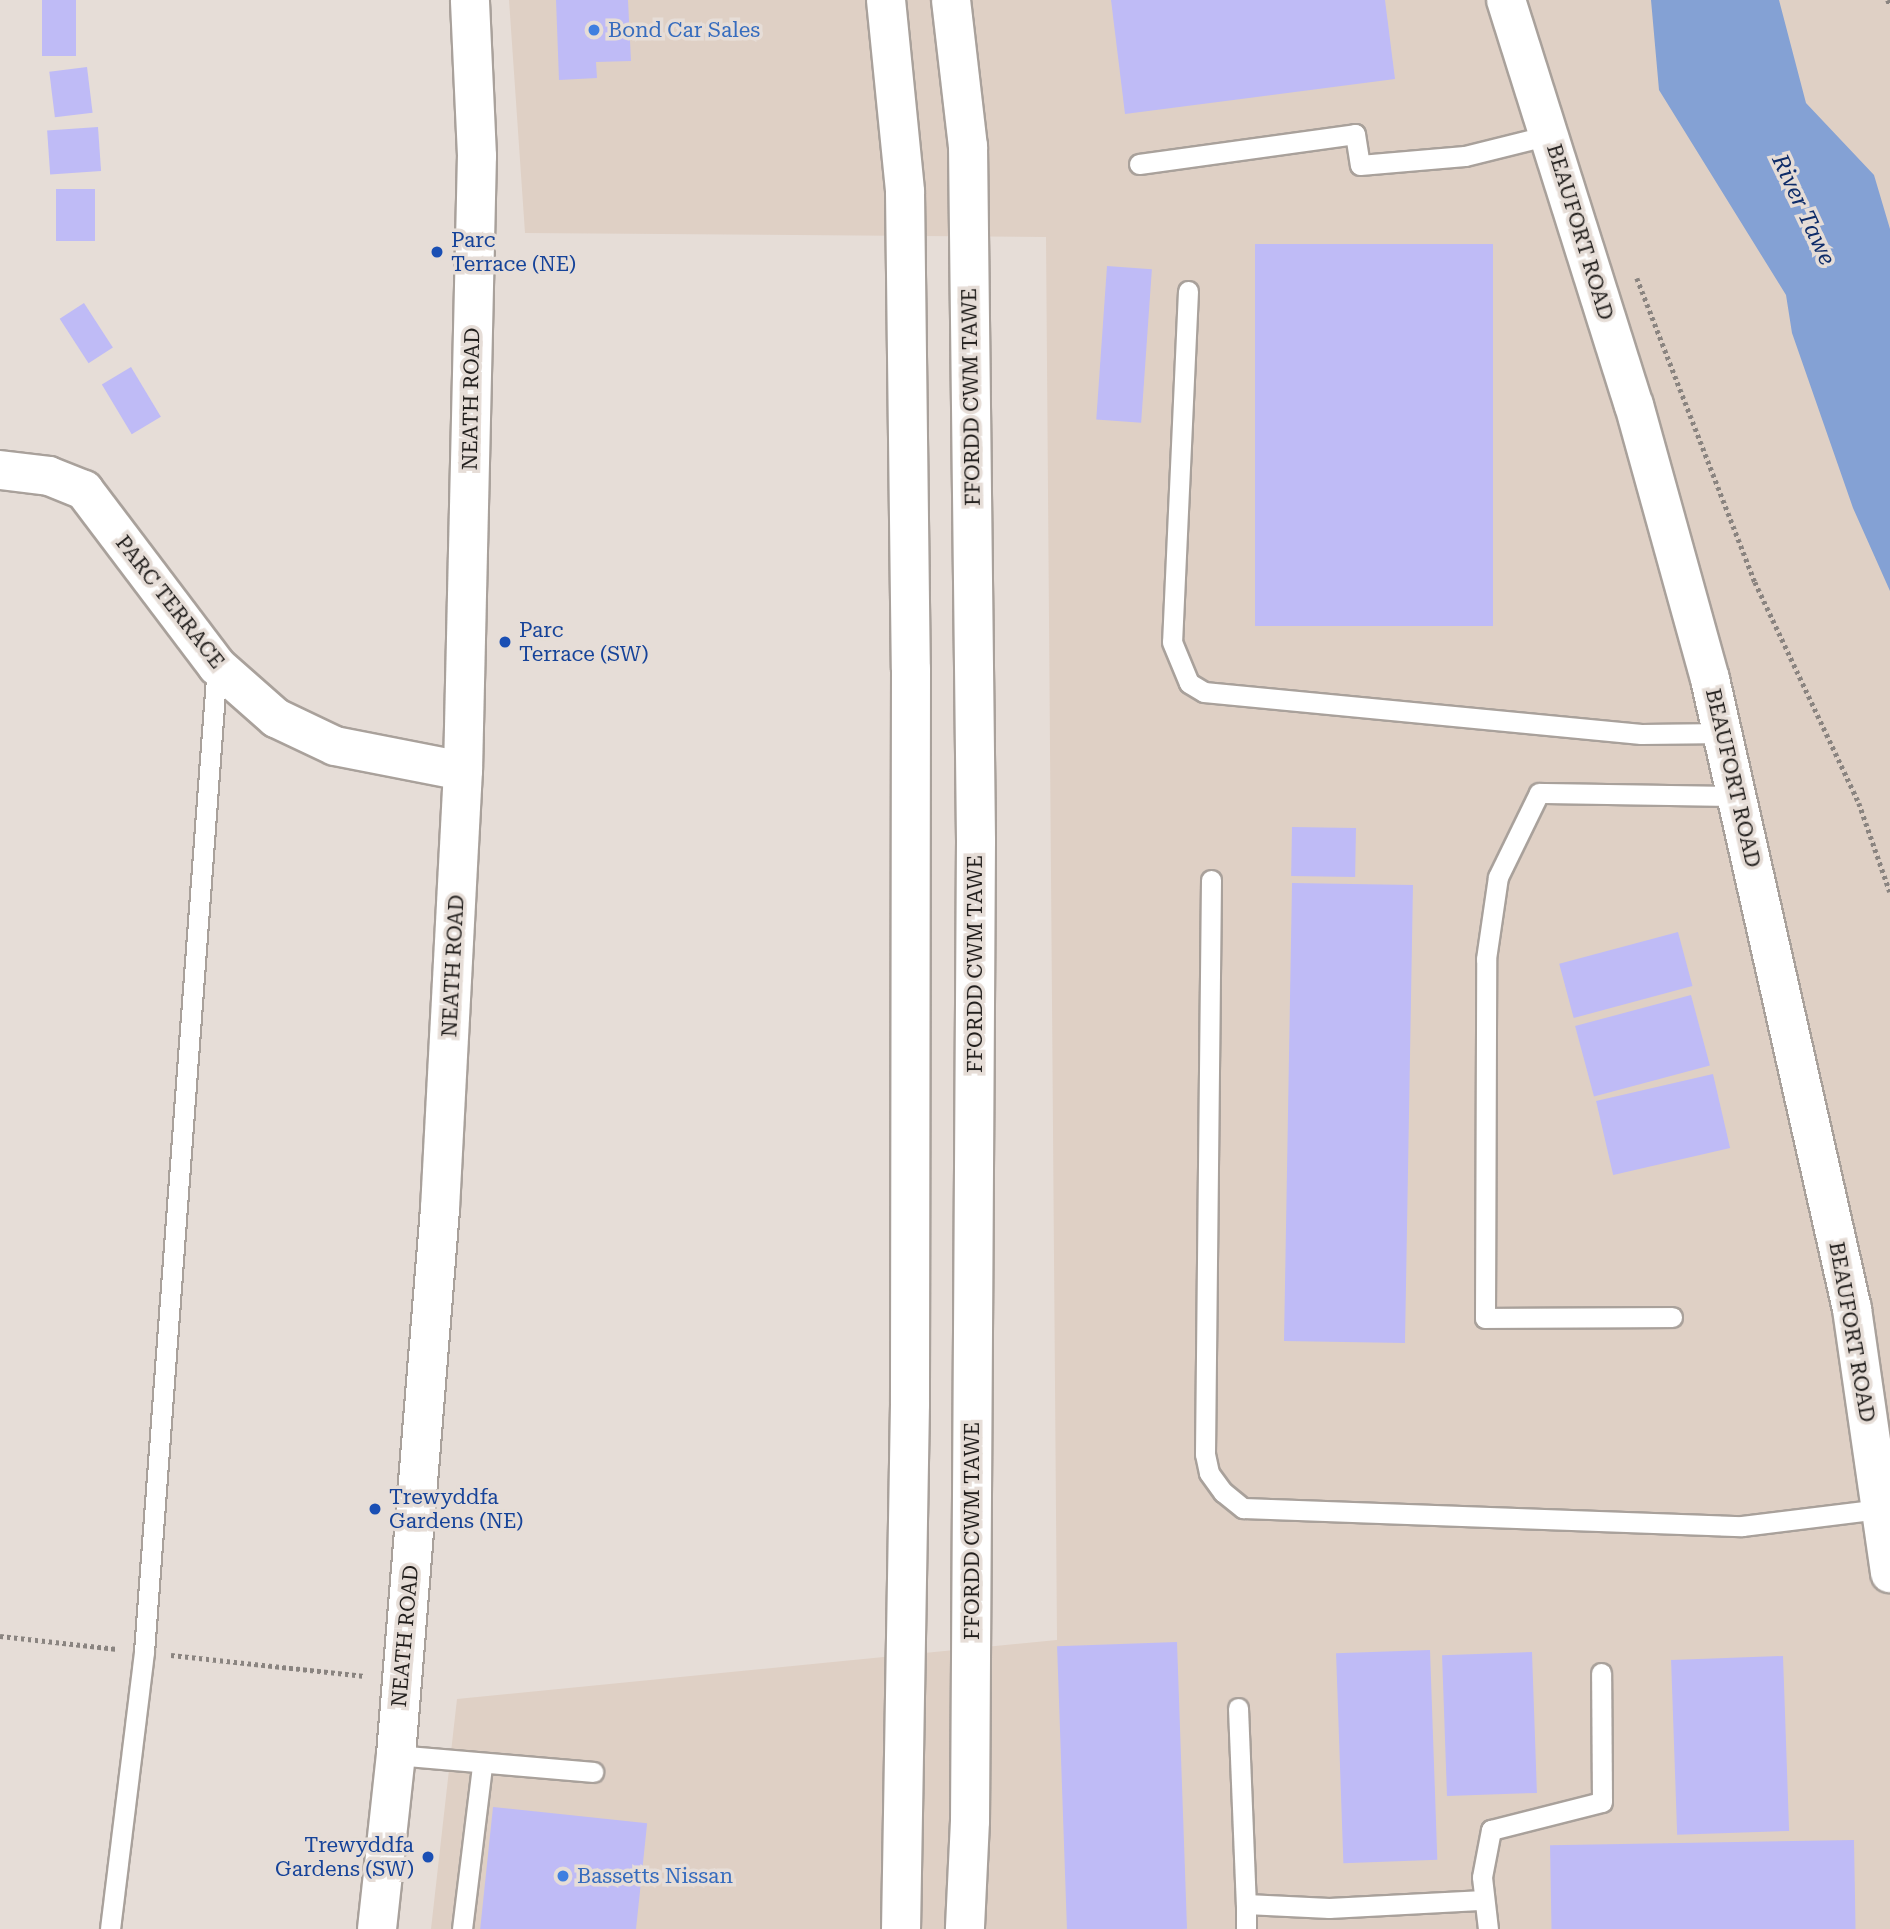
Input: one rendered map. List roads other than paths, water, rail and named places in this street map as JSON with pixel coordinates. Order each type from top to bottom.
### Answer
[{"type":"main road","name":"NEATH ROAD","points":[[377,1929],[396,1755],[440,1209],[463,771],[477,156],[470,0]]},
{"type":"main road","points":[[886,0],[905,192],[911,669],[910,1404],[901,1929]]},
{"type":"main road","name":"FFORDD CWM TAWE","points":[[951,0],[968,146],[976,841],[970,1821],[965,1929]]},
{"type":"main road","name":"BEAUFORT ROAD","points":[[1506,0],[1634,405],[1722,733],[1852,1309],[1890,1573]]},
{"type":"main road","name":"PARC TERRACE","points":[[0,470],[49,476],[84,490],[217,666],[276,718],[335,746],[463,771]]},
{"type":"lane","points":[[1139,164],[1355,134],[1360,165],[1465,156],[1549,135]]},
{"type":"lane","points":[[1188,291],[1172,642],[1189,683],[1204,692],[1641,734],[1722,733]]},
{"type":"lane","points":[[110,1929],[144,1652],[217,666]]},
{"type":"lane","points":[[1672,1317],[1485,1318],[1486,959],[1498,877],[1539,793],[1737,796]]},
{"type":"lane","points":[[1211,880],[1205,1454],[1209,1474],[1223,1492],[1243,1508],[1742,1526],[1881,1509]]},
{"type":"lane","points":[[1488,1929],[1482,1877],[1491,1830],[1602,1802],[1601,1674]]},
{"type":"lane","points":[[1238,1708],[1247,1929]]},
{"type":"lane","points":[[396,1755],[482,1765],[593,1772]]},
{"type":"lane","points":[[462,1929],[482,1765]]},
{"type":"lane","points":[[1246,1904],[1329,1908],[1484,1900]]},
{"type":"water","name":"River Tawe","points":[[1651,0],[1779,0],[1806,103],[1874,175],[1890,229],[1890,591],[1853,508],[1792,333],[1786,295],[1659,90]]},
{"type":"place","name":"Bond Car Sales","points":[[594,30]]},
{"type":"place","name":"Parc Terrace (NE)","points":[[437,252]]},
{"type":"place","name":"Parc Terrace (SW)","points":[[505,642]]},
{"type":"place","name":"Trewyddfa Gardens (NE)","points":[[375,1509]]},
{"type":"place","name":"Trewyddfa Gardens (SW)","points":[[428,1857]]},
{"type":"place","name":"Bassetts Nissan","points":[[563,1876]]}]
